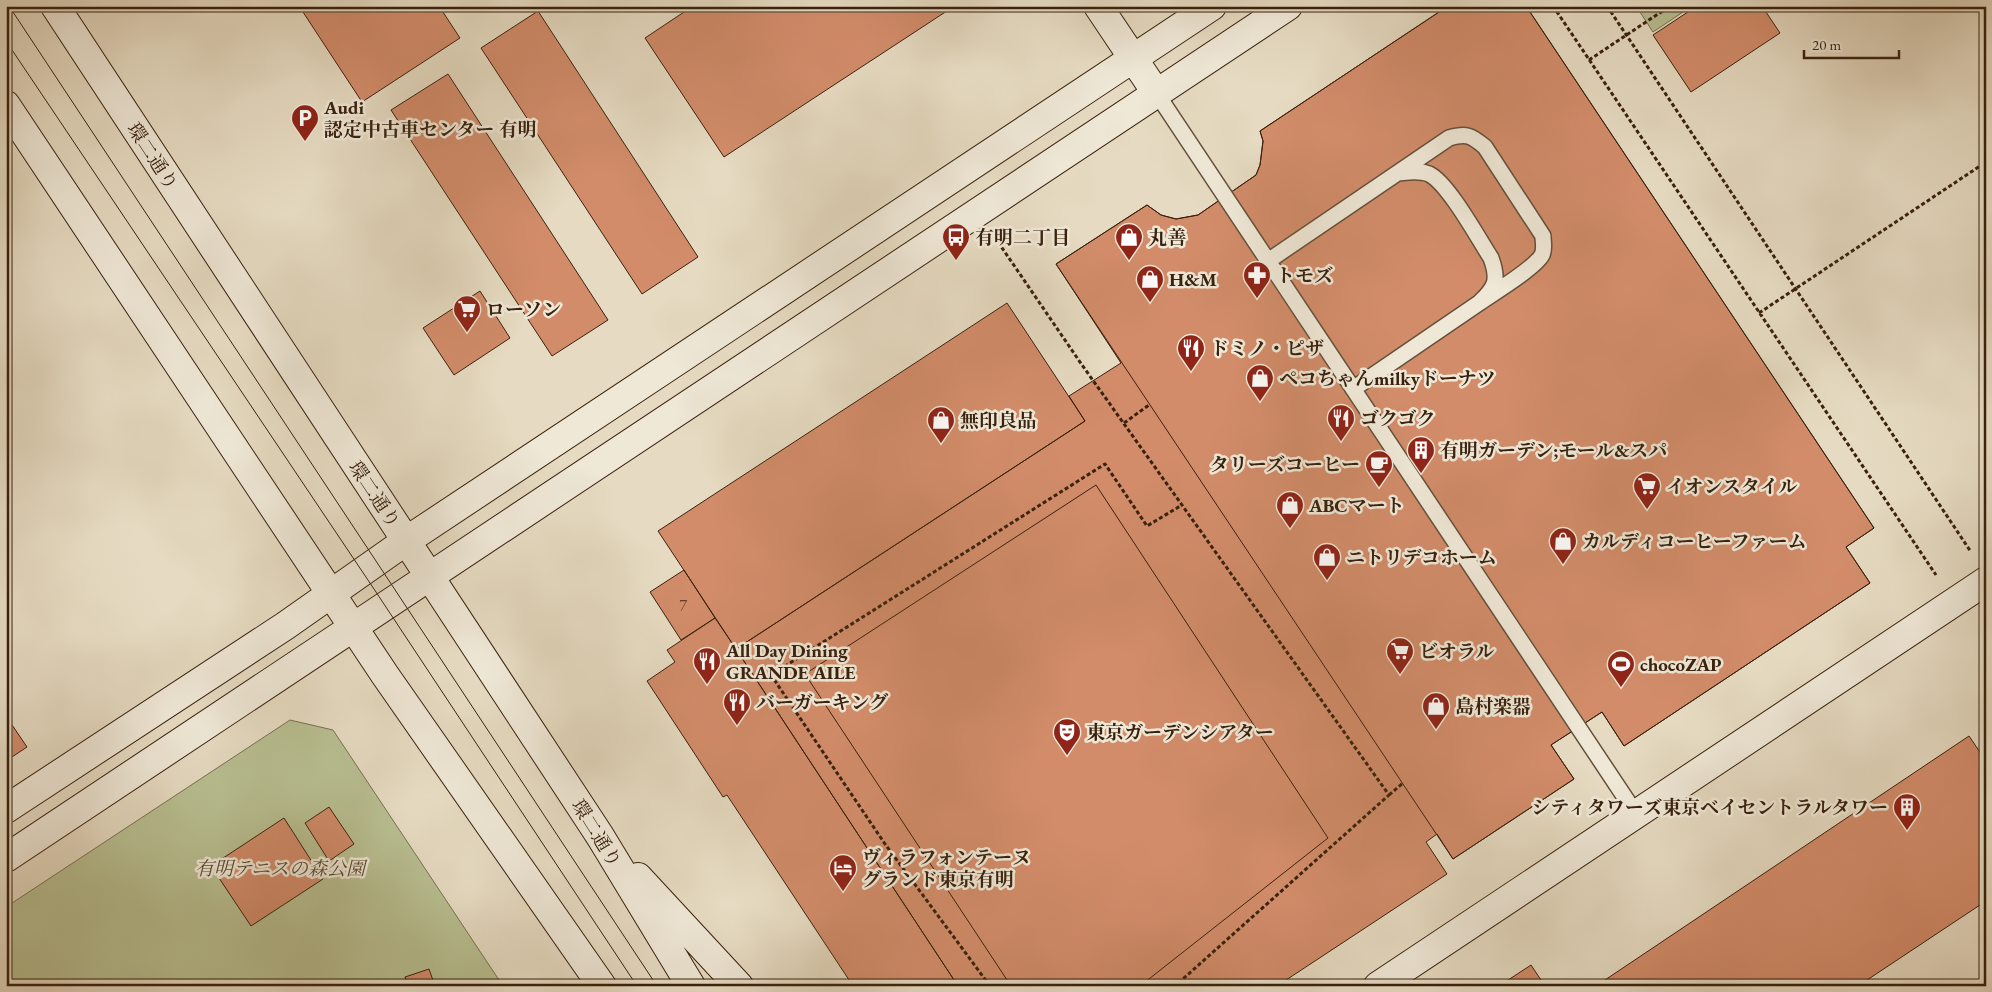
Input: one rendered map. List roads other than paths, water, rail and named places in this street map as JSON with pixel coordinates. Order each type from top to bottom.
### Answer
[{"type":"street","name":"環二通り","points":[[55,6],[600,836],[691,986]]},
{"type":"street","points":[[1098,6],[1157,94]]},
{"type":"street","points":[[6,809],[1212,6]]},
{"type":"street","points":[[6,858],[1288,6]]},
{"type":"street","points":[[6,105],[353,627],[601,985]]},
{"type":"street","points":[[1378,986],[1986,581]]},
{"type":"street","points":[[600,836],[739,986]]},
{"type":"lane","points":[[1157,94],[1636,814]]},
{"type":"lane","points":[[1268,261],[1449,138],[1461,134],[1474,138],[1485,147],[1542,236],[1544,245],[1542,256],[1479,303],[1353,389]]},
{"type":"lane","points":[[1398,173],[1414,171],[1429,174],[1443,185],[1491,258],[1496,281],[1490,293],[1479,303]]},
{"type":"tram line","points":[[9,6],[657,986]]},
{"type":"tram line","points":[[6,41],[374,589],[637,986]]},
{"type":"place","name":"Audi 認定中古車センター 有明","points":[[305,142]]},
{"type":"place","name":"有明二丁目","points":[[956,261]]},
{"type":"place","name":"丸善","points":[[1129,261]]},
{"type":"place","name":"トモズ","points":[[1257,299]]},
{"type":"place","name":"H&M","points":[[1150,303]]},
{"type":"place","name":"ローソン","points":[[467,333]]},
{"type":"place","name":"ドミノ・ピザ","points":[[1191,372]]},
{"type":"place","name":"ペコちゃんmilkyドーナツ","points":[[1260,402]]},
{"type":"place","name":"ゴクゴク","points":[[1341,442]]},
{"type":"place","name":"無印良品","points":[[941,444]]},
{"type":"place","name":"有明ガーデン;モール&スパ","points":[[1421,474]]},
{"type":"place","name":"タリーズコーヒー","points":[[1379,488]]},
{"type":"place","name":"イオンスタイル","points":[[1647,510]]},
{"type":"place","name":"ABCマート","points":[[1290,529]]},
{"type":"place","name":"カルディコーヒーファーム","points":[[1563,565]]},
{"type":"place","name":"ニトリデコホーム","points":[[1327,581]]},
{"type":"place","name":"ビオラル","points":[[1400,675]]},
{"type":"place","name":"All Day Dining GRANDE AILE","points":[[707,685]]},
{"type":"place","name":"chocoZAP","points":[[1621,688]]},
{"type":"place","name":"バーガーキング","points":[[737,726]]},
{"type":"place","name":"島村楽器","points":[[1436,730]]},
{"type":"place","name":"東京ガーデンシアター","points":[[1067,756]]},
{"type":"place","name":"シティタワーズ東京ベイセントラルタワー","points":[[1907,831]]},
{"type":"place","name":"ヴィラフォンテーヌ グランド東京有明","points":[[843,892]]},
{"type":"park label","name":"有明テニスの森公園","points":[[280,868]]}]
